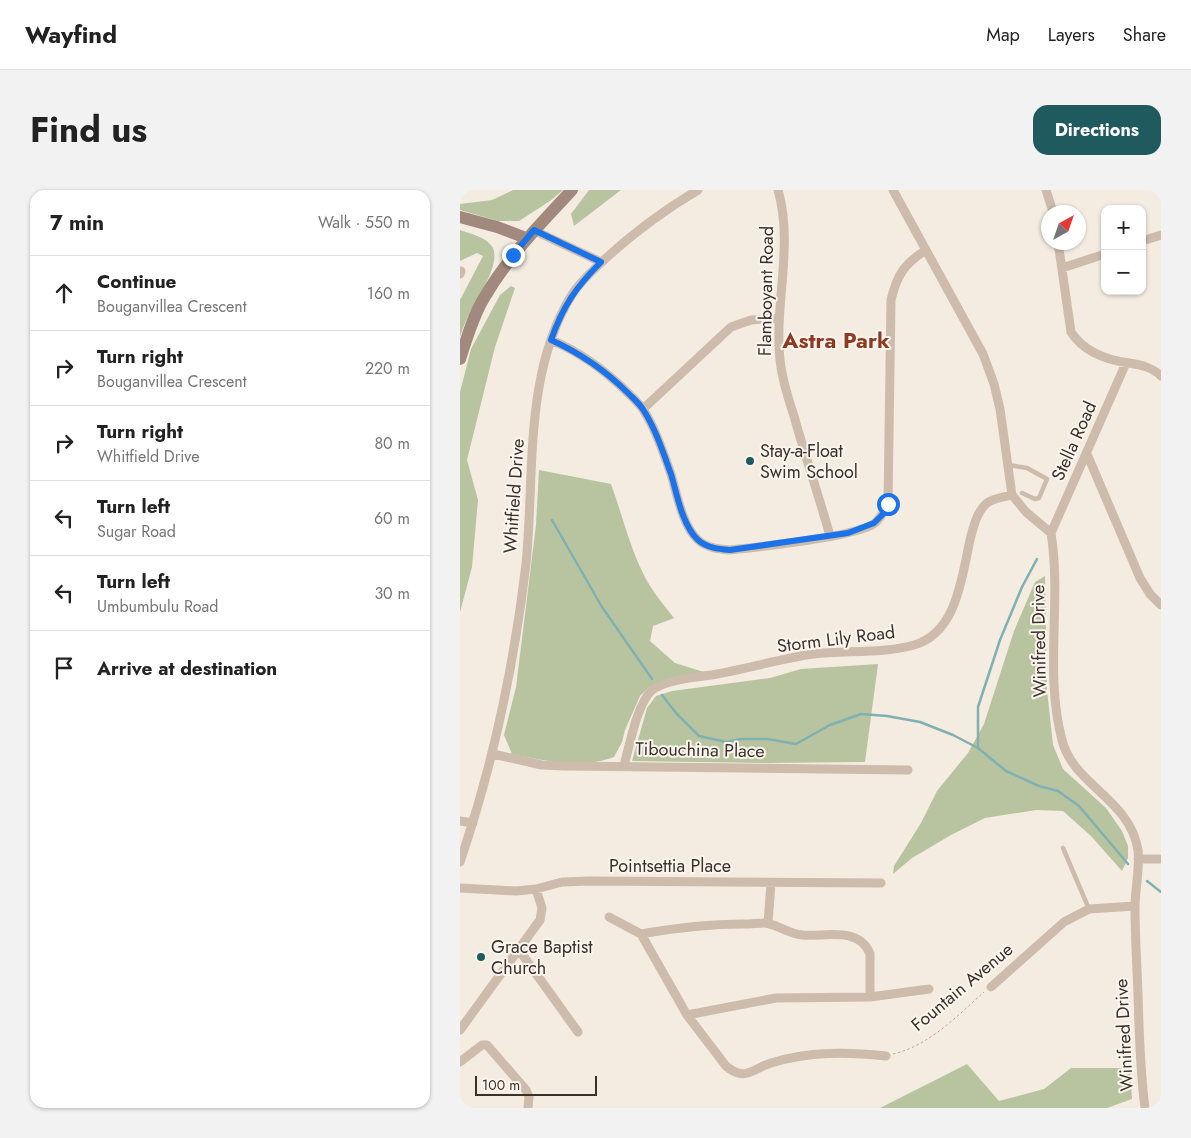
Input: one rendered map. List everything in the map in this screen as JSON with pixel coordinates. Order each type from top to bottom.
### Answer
[{"type":"main road","points":[[460,359],[484,298],[530,234],[572,190]]},
{"type":"main road","points":[[460,217],[530,234]]},
{"type":"street","name":"Whitfield Drive","points":[[460,862],[492,754],[508,687],[526,564],[536,408],[551,340],[562,312],[581,282],[601,262],[647,224],[698,190]]},
{"type":"street","name":"Flamboyant Road","points":[[778,190],[785,225],[779,318],[780,362],[789,399],[830,536]]},
{"type":"street","points":[[893,190],[983,354],[1000,409],[1009,465],[1017,494],[1026,512],[1051,532]]},
{"type":"street","points":[[1046,190],[1051,205]]},
{"type":"street","points":[[530,234],[601,262]]},
{"type":"street","points":[[1146,240],[1161,235]]},
{"type":"street","points":[[551,340],[568,347],[589,360],[614,380],[643,409],[658,440],[683,514],[694,535],[704,544],[730,550],[848,533],[874,523],[883,514],[888,504],[892,300],[899,274],[915,257],[926,250]]},
{"type":"street","points":[[1059,250],[1071,332],[1078,343],[1092,353],[1144,366],[1161,376]]},
{"type":"street","points":[[1062,268],[1101,255]]},
{"type":"street","points":[[643,409],[731,328],[751,320],[779,318]]},
{"type":"street","name":"Stella Road","points":[[1051,532],[1126,363]]},
{"type":"street","points":[[1087,454],[1140,578],[1150,594],[1161,605]]},
{"type":"street","name":"Storm Lily Road","points":[[624,765],[642,706],[657,687],[681,680],[795,657],[894,649],[915,645],[924,641],[942,625],[952,608],[959,588],[972,534],[982,508],[988,502],[1017,494]]},
{"type":"street","name":"Winifred Drive","points":[[1051,532],[1054,552],[1056,601],[1052,666],[1062,741],[1069,757],[1078,769],[1110,800],[1126,820],[1135,838],[1138,859],[1135,906],[1140,1056],[1145,1108]]},
{"type":"street","name":"Tibouchina Place","points":[[492,754],[542,764],[908,770]]},
{"type":"street","points":[[460,820],[473,823]]},
{"type":"street","points":[[1138,859],[1161,859]]},
{"type":"street","name":"Pointsettia Place","points":[[460,888],[516,891],[536,889],[562,882],[589,881],[881,883]]},
{"type":"street","points":[[768,924],[771,883]]},
{"type":"street","points":[[460,1030],[540,920],[542,914],[536,889]]},
{"type":"street","name":"Fountain Avenue","points":[[991,987],[1059,925],[1089,909],[1135,906]]},
{"type":"street","points":[[609,917],[640,934],[687,1015],[726,1066],[739,1074],[750,1073],[772,1063],[801,1056],[838,1052],[886,1056]]},
{"type":"street","points":[[640,934],[695,925],[768,924],[798,935],[845,935],[859,940],[868,948],[870,954],[870,997]]},
{"type":"street","points":[[519,950],[578,1032]]},
{"type":"street","points":[[687,1015],[776,998],[870,997],[929,989]]},
{"type":"street","points":[[460,1060],[482,1045],[489,1047],[526,1090],[529,1097],[528,1108]]},
{"type":"lane","points":[[1009,465],[1027,468],[1047,479],[1039,498],[1035,499],[1017,494]]},
{"type":"lane","points":[[1063,848],[1089,909]]},
{"type":"path","name":"Fountain Avenue","points":[[886,1056],[900,1053],[925,1040],[991,987]]},
{"type":"green space","points":[[513,190],[563,190],[550,201],[519,221],[498,221],[460,210],[460,204],[492,200]]},
{"type":"green space","points":[[589,190],[621,190],[574,226],[571,214]]},
{"type":"green space","points":[[460,230],[487,241],[493,248],[494,256],[486,284],[470,312],[460,337],[460,300],[483,256],[477,253],[460,261]]},
{"type":"green space","points":[[511,286],[515,288],[495,347],[467,460],[478,500],[472,567],[460,612],[460,392],[471,349],[500,295]]},
{"type":"green space","points":[[539,470],[611,484],[643,573],[653,591],[674,618],[653,626],[650,641],[675,663],[707,673],[649,687],[640,696],[614,757],[602,761],[563,763],[512,754],[504,735],[516,687],[536,525]]},
{"type":"green space","points":[[1045,576],[1047,690],[1053,745],[1063,769],[1106,808],[1122,831],[1128,846],[1128,858],[1122,871],[1091,836],[1063,811],[1036,810],[985,818],[912,858],[893,874],[894,866],[921,823],[937,791],[968,753],[984,724],[1014,631],[1035,582]]},
{"type":"green space","points":[[878,664],[865,762],[632,761],[647,708],[656,696],[672,691],[770,678],[801,669]]},
{"type":"green space","points":[[967,1064],[999,1101],[1044,1089],[1071,1068],[1130,1068],[1132,1099],[1107,1108],[880,1108]]},
{"type":"waterway","points":[[552,520],[602,607],[652,679]]},
{"type":"waterway","points":[[978,748],[978,707],[1000,640],[1022,587],[1037,559]]},
{"type":"waterway","points":[[662,695],[676,713],[699,736],[726,742],[741,739],[767,739],[796,744],[830,725],[861,714],[887,716],[920,722],[953,735],[978,748],[1006,771],[1039,786],[1058,791],[1079,806],[1128,864]]},
{"type":"waterway","points":[[1147,881],[1161,892]]},
{"type":"place","name":"Stay-a-Float Swim School","points":[[750,461]]},
{"type":"place","name":"Grace Baptist Church","points":[[481,957]]},
{"type":"district","name":"Astra Park","points":[[836,340]]},
{"type":"route","points":[[513,255],[534,230],[601,262],[573,293],[562,312],[551,340],[568,347],[589,360],[614,380],[643,409],[658,440],[671,474],[683,514],[699,541],[712,547],[730,550],[848,533],[874,523],[883,514],[888,504]]}]
